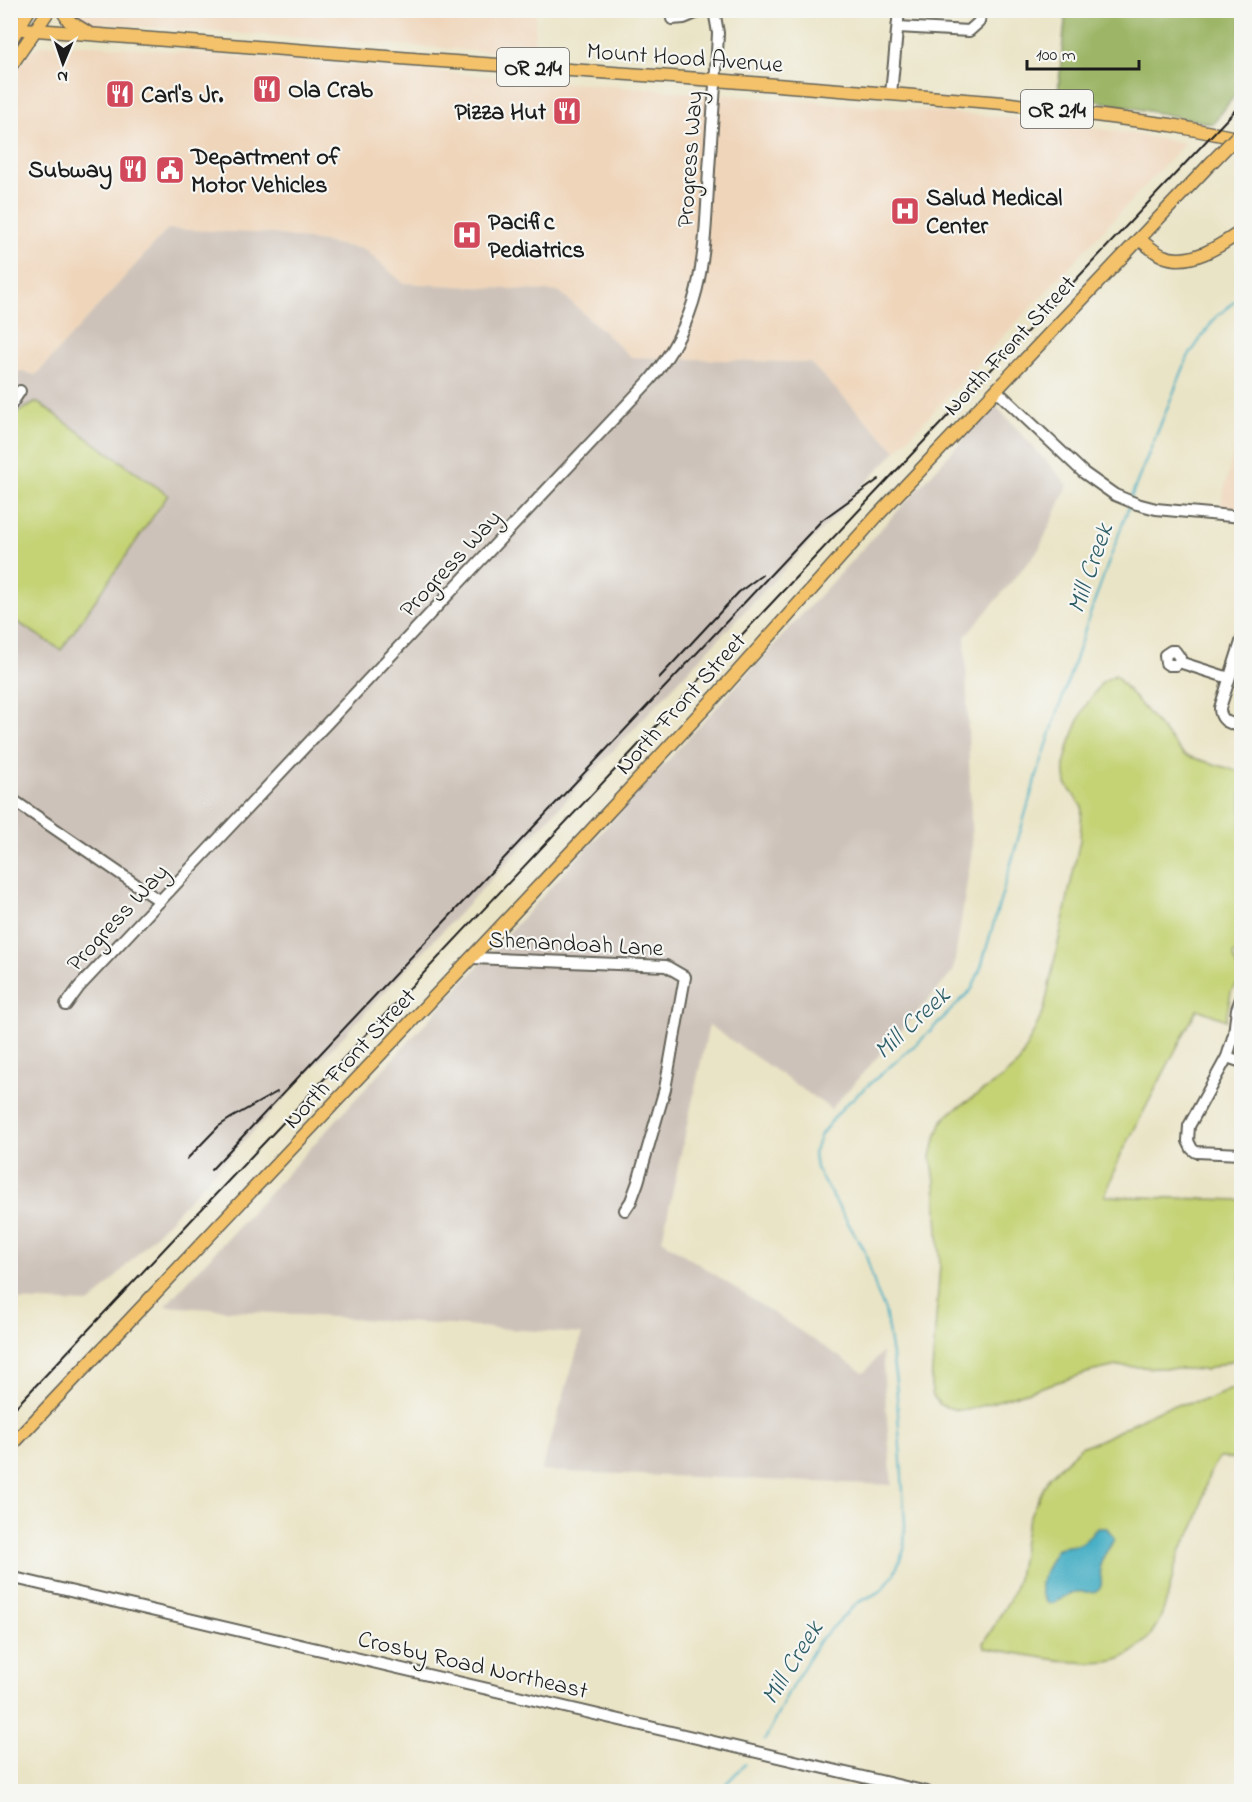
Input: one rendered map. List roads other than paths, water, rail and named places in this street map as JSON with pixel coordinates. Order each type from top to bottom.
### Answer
[{"type":"main road","points":[[10,42],[14,28],[29,10]]},
{"type":"main road","points":[[10,67],[49,10]]},
{"type":"main road","name":"OR 214","points":[[62,10],[69,21],[93,35]]},
{"type":"main road","name":"Mount Hood Avenue","points":[[14,28],[891,94],[1085,112],[1242,139]]},
{"type":"main road","name":"North Front Street","points":[[10,1447],[684,731],[877,516],[1242,131]]},
{"type":"main road","points":[[1139,240],[1162,256],[1183,258],[1216,248],[1242,231]]},
{"type":"street","points":[[672,19],[684,18],[703,10]]},
{"type":"street","name":"Progress Way","points":[[66,1005],[79,987],[650,380],[672,352],[690,316],[702,272],[718,33],[714,10]]},
{"type":"street","points":[[891,94],[899,10]]},
{"type":"street","points":[[897,27],[969,31],[979,22],[981,10]]},
{"type":"street","points":[[996,390],[1084,473],[1122,498],[1137,504],[1187,512],[1242,517]]},
{"type":"street","points":[[10,406],[20,391]]},
{"type":"street","points":[[1241,644],[1220,708],[1221,717],[1242,727]]},
{"type":"street","points":[[1179,662],[1229,678]]},
{"type":"street","points":[[10,798],[160,901]]},
{"type":"street","name":"Shenandoah Lane","points":[[472,958],[666,966],[685,977],[665,1089],[638,1182],[625,1210]]},
{"type":"street","points":[[1242,996],[1227,1057],[1190,1126],[1188,1141],[1192,1149],[1201,1153],[1242,1154]]},
{"type":"street","points":[[1227,1057],[1242,1062]]},
{"type":"street","name":"Crosby Road Northeast","points":[[10,1577],[927,1791]]},
{"type":"water","points":[[1098,1528],[1107,1528],[1114,1538],[1101,1563],[1100,1588],[1093,1592],[1071,1593],[1049,1604],[1041,1592],[1041,1585],[1055,1551],[1062,1547],[1080,1544]]},
{"type":"waterway","name":"Mill Creek","points":[[1131,497],[1188,357],[1215,318],[1242,295]]},
{"type":"waterway","name":"Mill Creek","points":[[765,1740],[787,1695],[819,1641],[857,1603],[881,1591],[894,1574],[904,1550],[905,1524],[896,1382],[885,1310],[865,1252],[816,1168],[814,1154],[821,1134],[844,1106],[922,1039],[972,989],[981,967],[1034,784],[1092,608],[1129,506]]},
{"type":"waterway","name":"Mill Creek","points":[[718,1792],[745,1764]]},
{"type":"railway","points":[[10,1413],[1242,103]]},
{"type":"railway","points":[[211,1170],[822,520],[879,479]]},
{"type":"railway","points":[[659,678],[739,592],[762,575]]},
{"type":"railway","points":[[187,1159],[219,1126],[277,1092]]},
{"type":"place","name":"Ola Crab","points":[[267,89]]},
{"type":"place","name":"Carl's Jr.","points":[[120,94]]},
{"type":"place","name":"Pizza Hut","points":[[567,111]]},
{"type":"place","name":"Subway","points":[[133,169]]},
{"type":"place","name":"Department of Motor Vehicles","points":[[170,170]]},
{"type":"place","name":"Salud Medical Center","points":[[905,211]]},
{"type":"place","name":"Pacific Pediatrics","points":[[467,235]]}]
